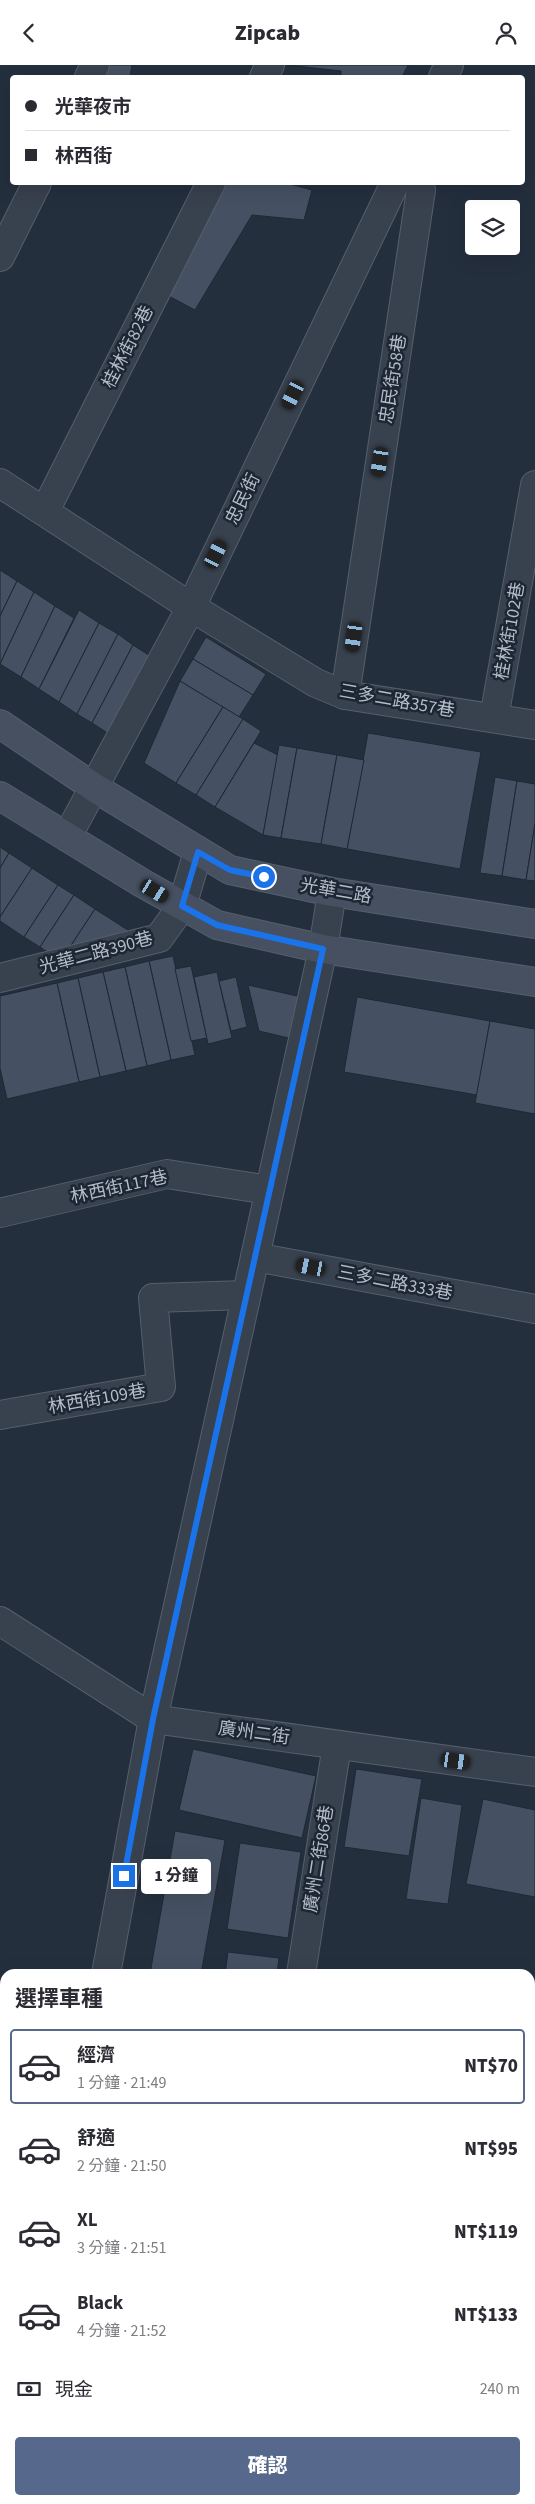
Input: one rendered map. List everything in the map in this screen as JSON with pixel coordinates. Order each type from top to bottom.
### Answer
[{"type":"street","points":[[0,257],[36,185]]},
{"type":"street","name":"桂林街82巷","points":[[45,511],[210,185]]},
{"type":"street","name":"忠民街","points":[[67,837],[96,788],[191,607],[394,185]]},
{"type":"street","name":"忠民街58巷","points":[[345,695],[420,199],[419,185]]},
{"type":"street","name":"三多二路357巷","points":[[0,483],[191,607],[316,683],[345,695],[535,725]]},
{"type":"street","name":"桂林街102巷","points":[[494,718],[535,485]]},
{"type":"street","name":"光華二路","points":[[0,724],[96,788],[230,870],[332,892],[535,924]]},
{"type":"street","points":[[0,796],[182,906],[217,925],[323,949],[535,982]]},
{"type":"street","name":"光華二路390巷","points":[[0,977],[159,938],[182,906],[198,852]]},
{"type":"street","points":[[107,1969],[153,1719],[323,949],[332,892]]},
{"type":"street","name":"林西街117巷","points":[[0,1213],[167,1174],[269,1190]]},
{"type":"street","name":"三多二路333巷","points":[[255,1257],[535,1309]]},
{"type":"street","name":"林西街109巷","points":[[0,1415],[161,1387],[153,1298],[246,1295]]},
{"type":"street","name":"廣州二街","points":[[0,1621],[153,1719],[535,1772]]},
{"type":"street","name":"廣州二街86巷","points":[[302,1969],[337,1745]]},
{"type":"building","points":[[105,65],[132,65],[130,75],[100,75]]},
{"type":"building","points":[[288,65],[408,65],[403,75],[341,75],[341,71]]},
{"type":"building","points":[[207,185],[293,185],[312,190],[304,220],[252,215],[195,310],[152,287]]},
{"type":"building","points":[[0,570],[17,581],[0,616]]},
{"type":"building","points":[[17,581],[34,592],[0,664],[0,616]]},
{"type":"building","points":[[34,592],[55,606],[21,677],[0,664]]},
{"type":"building","points":[[55,606],[74,618],[39,689],[21,677]]},
{"type":"building","points":[[79,610],[99,623],[59,702],[39,689]]},
{"type":"building","points":[[99,623],[118,634],[77,714],[59,702]]},
{"type":"building","points":[[118,634],[133,645],[92,723],[77,714]]},
{"type":"building","points":[[206,637],[266,674],[253,695],[193,659]]},
{"type":"building","points":[[133,645],[158,661],[120,741],[92,723]]},
{"type":"building","points":[[193,659],[253,695],[239,717],[180,681]]},
{"type":"building","points":[[180,681],[223,707],[176,783],[144,763]]},
{"type":"building","points":[[223,707],[243,719],[196,795],[176,783]]},
{"type":"building","points":[[243,719],[261,731],[215,807],[196,795]]},
{"type":"building","points":[[368,733],[481,752],[460,869],[347,849]]},
{"type":"building","points":[[254,743],[278,755],[263,835],[215,807]]},
{"type":"building","points":[[279,745],[297,748],[281,838],[263,835]]},
{"type":"building","points":[[297,748],[337,755],[321,844],[281,838]]},
{"type":"building","points":[[337,755],[364,760],[347,849],[321,844]]},
{"type":"building","points":[[495,777],[517,781],[502,876],[480,873]]},
{"type":"building","points":[[517,781],[535,784],[535,824],[526,880],[502,876]]},
{"type":"building","points":[[535,824],[535,881],[526,880]]},
{"type":"building","points":[[0,847],[9,853],[0,868]]},
{"type":"building","points":[[9,853],[32,868],[0,917],[0,868]]},
{"type":"building","points":[[32,868],[58,885],[24,937],[0,921],[0,917]]},
{"type":"building","points":[[58,885],[74,895],[40,947],[24,937]]},
{"type":"building","points":[[74,895],[95,909],[68,950],[52,955],[40,947]]},
{"type":"building","points":[[95,909],[134,934],[68,950]]},
{"type":"building","points":[[173,956],[195,1055],[171,1060],[149,961]]},
{"type":"building","points":[[149,961],[171,1060],[147,1066],[125,967]]},
{"type":"building","points":[[191,966],[207,1038],[191,1041],[175,969]]},
{"type":"building","points":[[125,967],[147,1066],[126,1071],[103,972]]},
{"type":"building","points":[[103,972],[126,1071],[100,1077],[78,978]]},
{"type":"building","points":[[217,972],[232,1038],[208,1044],[194,977]]},
{"type":"building","points":[[236,977],[247,1027],[231,1031],[219,981]]},
{"type":"building","points":[[78,978],[100,1077],[79,1082],[57,983]]},
{"type":"building","points":[[57,983],[79,1082],[7,1099],[0,1068],[0,996]]},
{"type":"building","points":[[248,985],[306,998],[297,1040],[259,1031]]},
{"type":"building","points":[[357,997],[490,1021],[477,1095],[344,1072]]},
{"type":"building","points":[[490,1021],[535,1029],[535,1114],[475,1103]]},
{"type":"building","points":[[193,1749],[316,1776],[302,1838],[179,1810]]},
{"type":"building","points":[[356,1769],[422,1779],[409,1856],[344,1847]]},
{"type":"building","points":[[421,1798],[462,1805],[448,1904],[406,1899]]},
{"type":"building","points":[[483,1799],[535,1810],[535,1897],[466,1884]]},
{"type":"building","points":[[175,1831],[225,1840],[202,1969],[151,1969]]},
{"type":"building","points":[[240,1843],[301,1852],[288,1938],[227,1929]]},
{"type":"building","points":[[228,1952],[279,1958],[278,1969],[226,1969]]},
{"type":"route","points":[[124,1876],[153,1719],[323,949],[217,925],[182,906],[198,852],[230,870],[264,877]]}]
